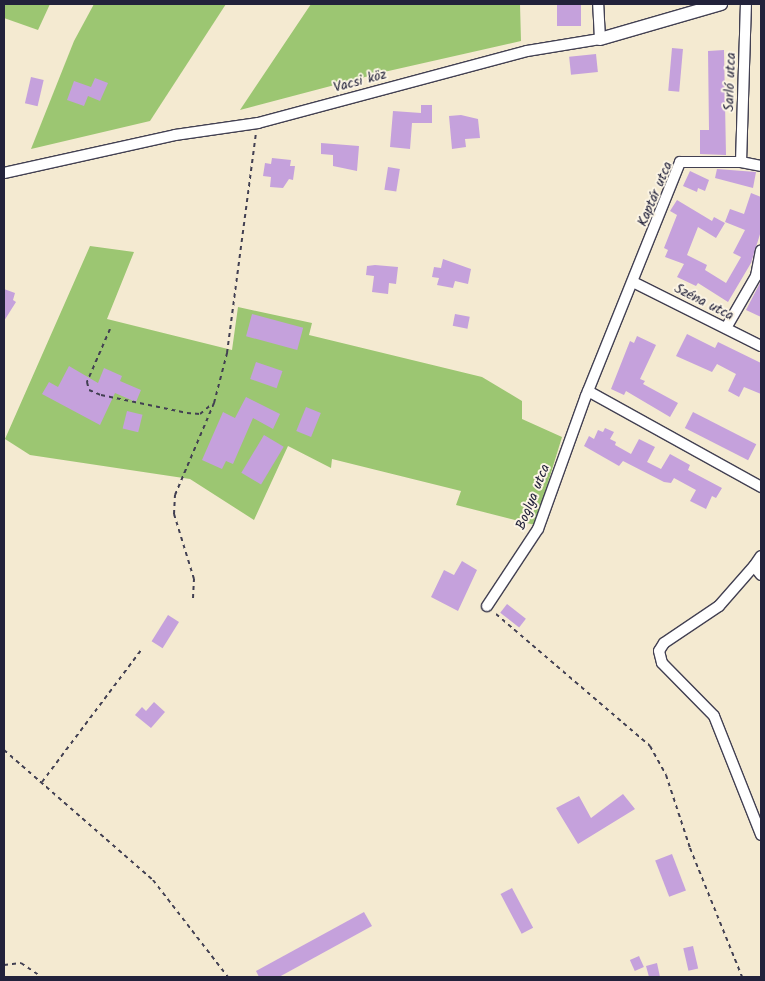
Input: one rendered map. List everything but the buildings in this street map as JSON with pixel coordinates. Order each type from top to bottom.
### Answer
[{"type":"street","points":[[598,4],[600,39]]},
{"type":"street","name":"Vacsi köz","points":[[4,173],[175,134],[258,124],[527,51],[600,39],[721,4]]},
{"type":"street","name":"Sarló utca","points":[[741,162],[746,4]]},
{"type":"street","name":"Kaptár utca","points":[[634,282],[680,162],[741,162],[761,166]]},
{"type":"street","points":[[726,328],[756,276],[761,250]]},
{"type":"street","name":"Széna utca","points":[[634,282],[761,346]]},
{"type":"street","name":"Boglya utca","points":[[487,606],[538,529],[588,390],[634,282]]},
{"type":"street","points":[[588,390],[761,487]]},
{"type":"street","points":[[761,556],[719,606],[664,643],[659,651],[662,663],[714,716],[761,835]]},
{"type":"street","points":[[754,566],[761,575]]},
{"type":"path","points":[[193,598],[194,579],[174,514],[175,495],[214,403],[227,353],[258,124]]},
{"type":"path","points":[[110,330],[87,382],[89,390],[101,395],[187,413],[200,414],[214,403]]},
{"type":"path","points":[[487,606],[610,708],[654,753],[666,775],[688,840],[742,977]]},
{"type":"path","points":[[42,782],[141,650]]},
{"type":"path","points":[[4,750],[153,880],[228,977]]},
{"type":"path","points":[[4,965],[21,963],[42,977]]},
{"type":"green space","points":[[4,4],[50,4],[38,30],[4,18]]},
{"type":"green space","points":[[94,4],[226,4],[150,121],[31,149],[74,41]]},
{"type":"green space","points":[[311,4],[520,4],[521,41],[384,72],[240,110]]},
{"type":"green space","points":[[90,246],[134,252],[107,319],[232,350],[238,307],[312,323],[309,335],[482,377],[522,401],[522,419],[562,437],[535,525],[456,505],[461,491],[332,459],[331,468],[288,446],[254,520],[190,479],[30,455],[5,439]]}]
